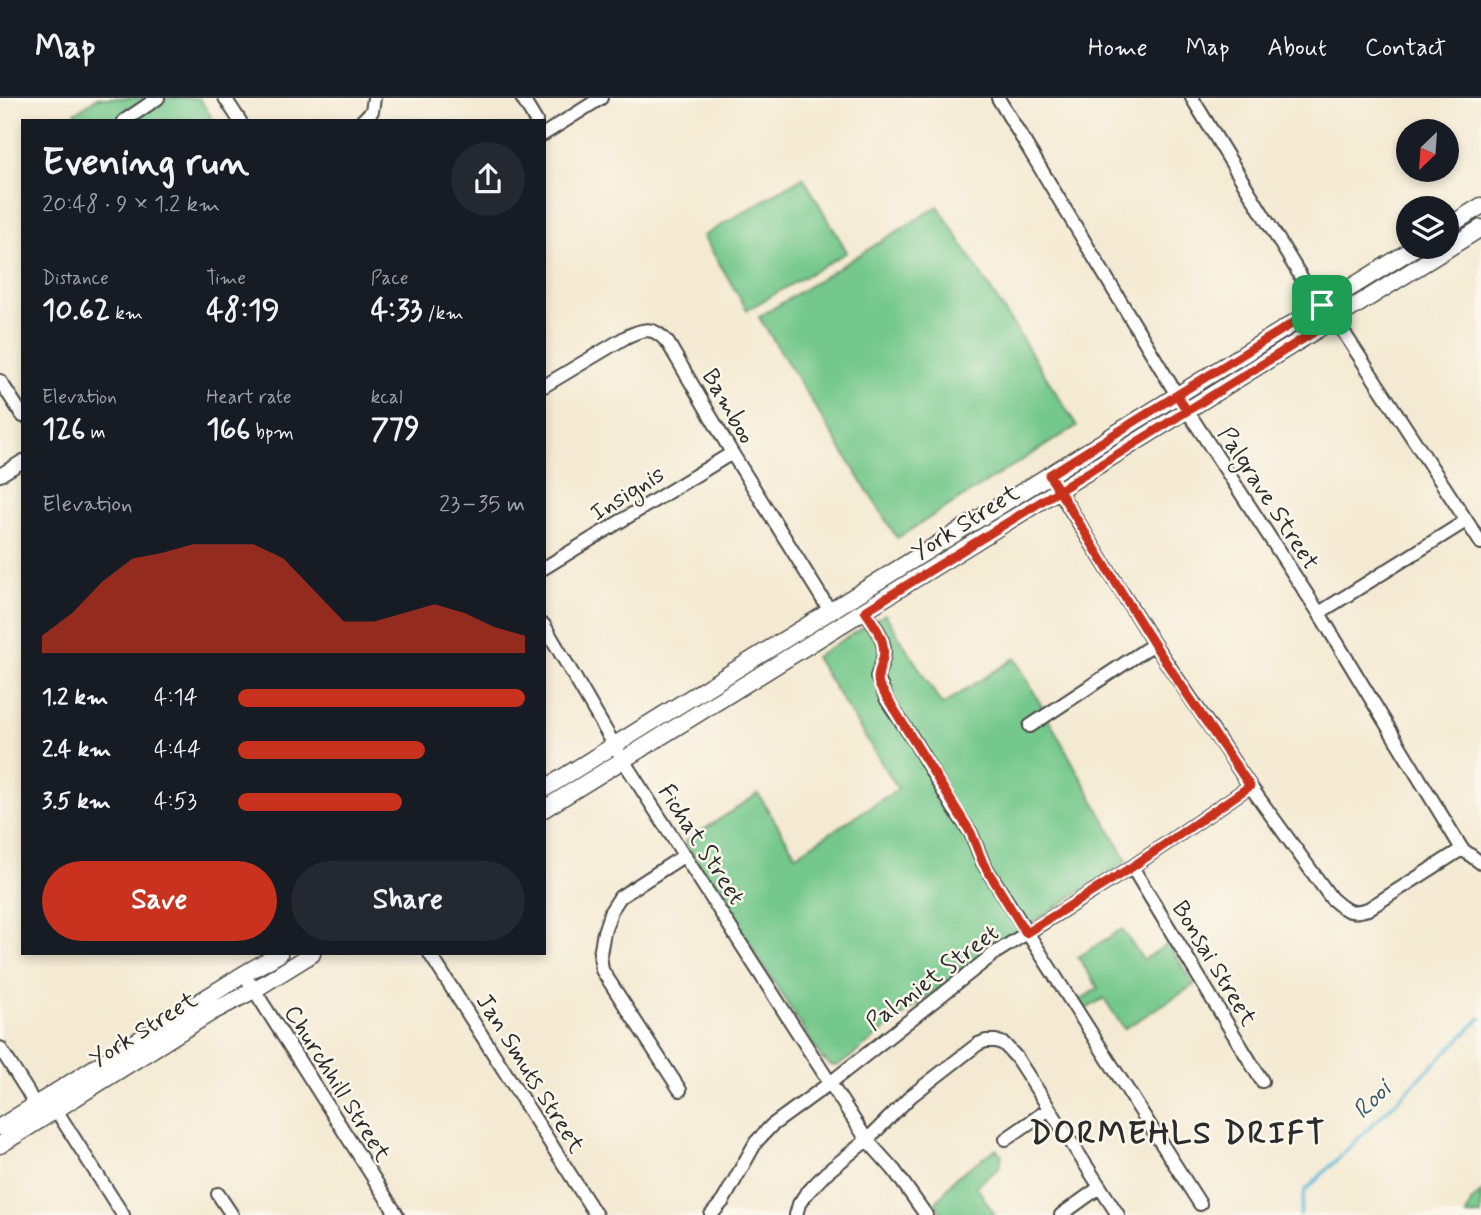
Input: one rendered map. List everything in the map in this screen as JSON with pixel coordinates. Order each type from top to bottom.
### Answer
[{"type":"main road","points":[[1459,220],[1481,206]]},
{"type":"main road","name":"York Street","points":[[546,788],[619,752],[865,611],[1481,228]]},
{"type":"main road","name":"York Street","points":[[546,807],[619,752],[830,611],[1397,259]]},
{"type":"main road","name":"York Street","points":[[0,1127],[277,955]]},
{"type":"main road","name":"York Street","points":[[0,1145],[212,1012],[310,955]]},
{"type":"street","points":[[127,119],[158,98]]},
{"type":"street","points":[[225,98],[239,119]]},
{"type":"street","points":[[364,119],[372,111],[374,98]]},
{"type":"street","points":[[522,98],[535,119]]},
{"type":"street","points":[[546,133],[601,98]]},
{"type":"street","name":"Palgrave Street","points":[[998,98],[1177,395],[1319,613],[1462,849]]},
{"type":"street","points":[[1192,98],[1309,290],[1335,319],[1481,543]]},
{"type":"street","name":"Bamboo","points":[[546,385],[640,330],[654,331],[662,335],[830,611]]},
{"type":"street","points":[[0,381],[21,413]]},
{"type":"street","name":"Insignis","points":[[546,567],[732,453]]},
{"type":"street","points":[[0,475],[21,462]]},
{"type":"street","points":[[1049,475],[1154,644],[1250,786],[1331,898],[1343,909],[1356,913],[1368,909],[1462,849],[1481,863]]},
{"type":"street","points":[[1319,613],[1466,521]]},
{"type":"street","points":[[865,611],[877,628],[883,643],[883,659],[877,677],[879,685],[971,833],[983,863],[1026,933],[1200,1203]]},
{"type":"street","name":"Fichat Street","points":[[546,628],[619,752],[830,1083],[867,1140],[894,1170],[926,1215]]},
{"type":"street","points":[[1030,726],[1154,644]]},
{"type":"street","name":"Palmiet Street","points":[[710,1215],[723,1201],[745,1160],[765,1131],[995,953],[1132,867],[1250,786]]},
{"type":"street","points":[[680,1090],[602,970],[600,954],[611,911],[620,897],[685,855]]},
{"type":"street","name":"Bonsai Street","points":[[1132,867],[1262,1081]]},
{"type":"street","name":"Jan Smuts Street","points":[[431,955],[596,1215]]},
{"type":"street","name":"Churchhill Street","points":[[244,974],[397,1215]]},
{"type":"street","points":[[796,1215],[799,1204],[816,1183],[867,1140],[911,1096],[978,1044],[986,1041],[1004,1044],[1016,1057],[1118,1215]]},
{"type":"street","points":[[0,1048],[35,1106],[56,1110],[123,1215]]},
{"type":"street","points":[[1006,1139],[1049,1109]]},
{"type":"street","points":[[1060,1215],[1100,1186]]},
{"type":"street","points":[[218,1194],[232,1215]]},
{"type":"green space","points":[[97,98],[151,98],[120,119],[79,119],[75,113]]},
{"type":"green space","points":[[167,98],[199,98],[213,119],[134,119]]},
{"type":"green space","points":[[803,177],[847,252],[747,310],[703,236]]},
{"type":"green space","points":[[938,206],[1077,426],[897,538],[759,317]]},
{"type":"green space","points":[[885,614],[942,705],[1015,658],[1127,861],[992,949],[836,1066],[823,1060],[685,842],[758,794],[796,855],[898,789],[815,657]]},
{"type":"green space","points":[[1122,929],[1143,960],[1168,944],[1194,985],[1124,1029],[1104,998],[1083,1011],[1077,1002],[1098,988],[1078,957]]},
{"type":"green space","points":[[996,1149],[1002,1155],[999,1168],[976,1186],[995,1215],[941,1215],[935,1204],[956,1177]]},
{"type":"green space","points":[[1481,1192],[1481,1215],[1466,1215],[1471,1202]]},
{"type":"waterway","name":"Rooi","points":[[1300,1215],[1305,1191],[1481,1018]]},
{"type":"district","name":"DORMEHLS DRIFT","points":[[1178,1132]]},
{"type":"route","points":[[1322,305],[1177,395],[1187,411],[1058,490],[865,611],[877,628],[883,643],[883,659],[877,677],[879,685],[971,833],[983,863],[1026,933],[1132,867],[1250,786],[1154,644],[1058,490],[1049,475],[1177,395],[1187,411],[1335,319],[1322,305]]}]
